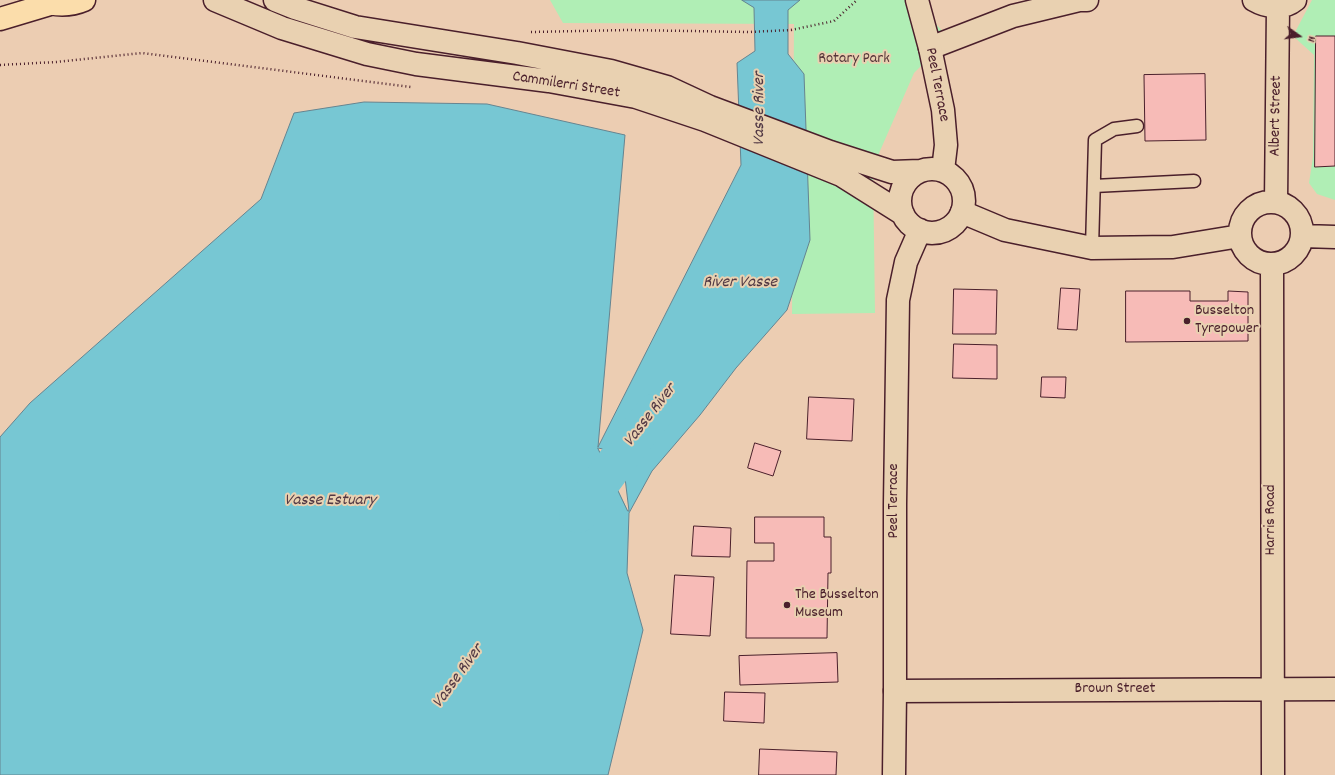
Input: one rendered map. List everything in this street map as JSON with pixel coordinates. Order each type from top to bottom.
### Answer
[{"type":"main road","points":[[0,19],[43,2],[66,5],[84,0]]},
{"type":"street","name":"Cammilerri Street","points":[[215,0],[282,28],[367,54],[416,64],[549,81],[636,97],[708,114],[829,161],[892,172],[920,171]]},
{"type":"street","name":"Cammilerri Street","points":[[276,0],[295,8],[355,27],[517,53],[611,71],[667,87],[708,114]]},
{"type":"street","name":"Peel Terrace","points":[[917,0],[930,48],[943,110],[946,145],[943,170]]},
{"type":"street","points":[[930,48],[1013,16],[1079,0],[1087,0]]},
{"type":"street","points":[[1254,0],[1266,6],[1286,3]]},
{"type":"street","name":"Albert Street","points":[[1276,202],[1286,3]]},
{"type":"street","name":"Cammilerri Street","points":[[829,161],[841,175],[902,214]]},
{"type":"street","points":[[932,168],[943,170],[957,180],[961,187],[964,204],[962,212],[957,221],[949,228],[940,232],[930,233],[920,230],[913,226],[902,214],[900,204],[904,184],[911,176],[920,171],[932,168]]},
{"type":"street","points":[[1268,202],[1276,202],[1289,206],[1295,211],[1301,221],[1303,236],[1297,252],[1285,261],[1272,265],[1264,264],[1249,256],[1243,247],[1240,236],[1241,225],[1248,212],[1257,205],[1268,202]]},
{"type":"street","points":[[962,212],[1005,230],[1092,248],[1173,247],[1240,236]]},
{"type":"street","name":"Peel Terrace","points":[[894,775],[895,504],[898,300],[906,262],[920,230]]},
{"type":"street","points":[[1303,236],[1335,237]]},
{"type":"street","name":"Harris Road","points":[[1272,265],[1273,775]]},
{"type":"street","name":"Brown Street","points":[[895,691],[1335,689]]},
{"type":"lane","points":[[1092,248],[1095,140],[1114,129],[1137,126]]},
{"type":"lane","points":[[1094,186],[1194,181]]},
{"type":"path","points":[[628,30],[749,32],[788,31],[834,21],[857,0]]},
{"type":"path","points":[[788,31],[792,30]]},
{"type":"path","points":[[0,65],[56,62],[142,53],[418,88]]},
{"type":"green space","name":"Rotary Park","points":[[550,0],[913,0],[949,38],[914,73],[873,167],[875,313],[792,314],[794,24],[563,23]]},
{"type":"green space","points":[[1312,0],[1335,0],[1335,200],[1317,194],[1309,183],[1313,157],[1314,55],[1293,36]]},
{"type":"water","name":"Vasse Estuary","points":[[742,0],[800,0],[788,10],[788,54],[804,74],[810,240],[787,310],[736,368],[700,415],[652,471],[629,513],[627,573],[643,630],[608,775],[0,775],[0,437],[30,403],[261,199],[294,113],[364,102],[487,104],[625,135],[598,447],[741,165],[737,63],[755,51],[754,8]],"holes":[[[598,448],[622,453],[629,511]]]},
{"type":"building","points":[[1316,36],[1335,36],[1335,166],[1315,167]]},
{"type":"building","points":[[1205,74],[1206,140],[1145,141],[1144,75]]},
{"type":"building","points":[[1061,288],[1080,289],[1077,330],[1058,329]]},
{"type":"building","points":[[954,289],[997,290],[996,334],[953,334]]},
{"type":"building","name":"Busselton Tyrepower","points":[[1126,291],[1190,291],[1190,301],[1228,301],[1228,291],[1248,292],[1248,341],[1126,342]]},
{"type":"building","points":[[954,344],[997,345],[997,379],[953,378]]},
{"type":"building","points":[[1042,377],[1066,377],[1065,398],[1041,397]]},
{"type":"building","points":[[809,397],[854,399],[852,441],[807,439]]},
{"type":"building","points":[[755,443],[781,451],[773,476],[748,468]]},
{"type":"building","name":"The Busselton Museum","points":[[755,517],[824,517],[824,537],[831,537],[831,573],[828,573],[827,638],[746,638],[747,561],[774,561],[774,543],[755,543]]},
{"type":"building","points":[[694,526],[731,528],[730,557],[692,556]]},
{"type":"building","points":[[675,575],[714,577],[710,636],[671,634]]},
{"type":"building","points":[[837,653],[838,682],[740,685],[739,656]]},
{"type":"building","points":[[725,692],[765,693],[764,723],[724,721]]},
{"type":"building","points":[[760,749],[837,752],[836,775],[759,775]]},
{"type":"waterway","name":"Vasse River","points":[[578,514],[654,413]]},
{"type":"place","name":"Busselton Tyrepower","points":[[1187,321]]},
{"type":"place","name":"The Busselton Museum","points":[[787,605]]},
{"type":"water label","name":"River Vasse","points":[[740,284]]}]
